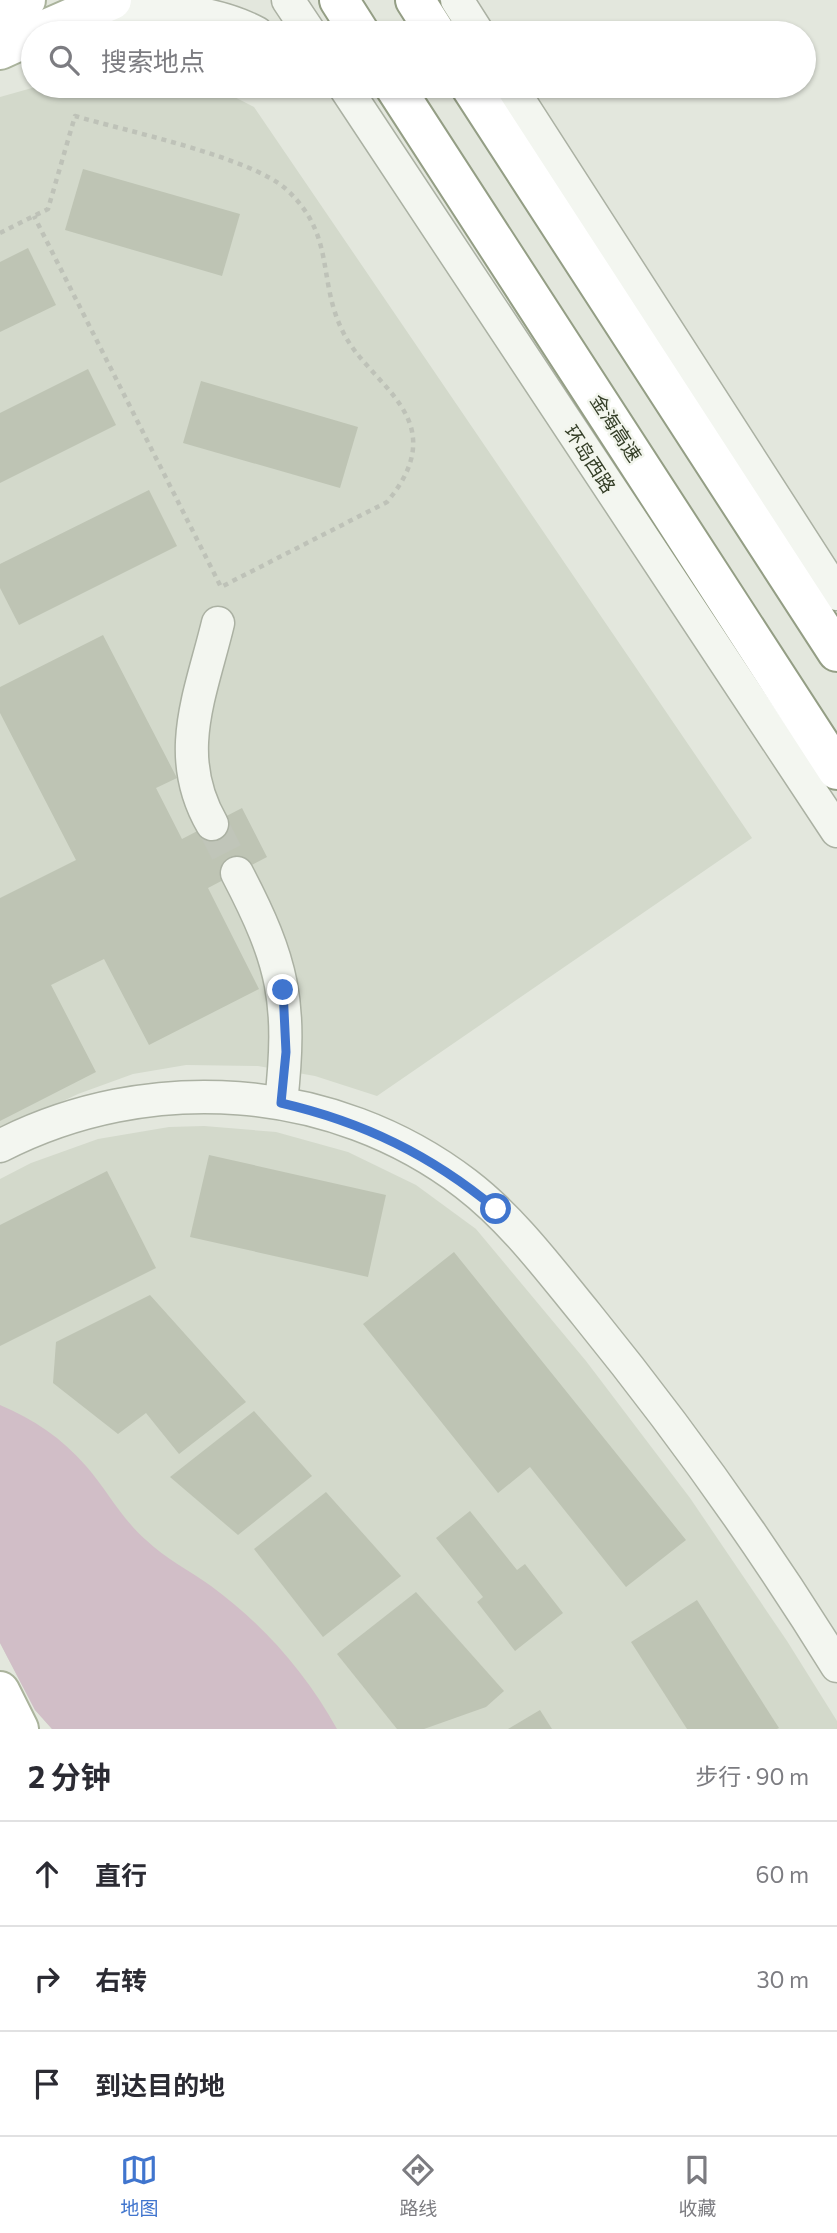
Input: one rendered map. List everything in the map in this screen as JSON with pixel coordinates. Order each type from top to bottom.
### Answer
[{"type":"main road","points":[[22,21],[26,0]]},
{"type":"main road","points":[[58,21],[112,0]]},
{"type":"main road","points":[[339,0],[352,21]]},
{"type":"main road","points":[[415,0],[428,21]]},
{"type":"main road","name":"金海高速","points":[[402,98],[837,770]]},
{"type":"main road","points":[[478,98],[837,652]]},
{"type":"main road","points":[[0,1691],[19,1729]]},
{"type":"street","points":[[288,0],[302,21]]},
{"type":"street","points":[[457,0],[470,21]]},
{"type":"street","points":[[484,0],[493,21]]},
{"type":"street","points":[[93,21],[116,12],[160,8],[226,21]]},
{"type":"street","name":"环岛西路","points":[[351,98],[837,831]]},
{"type":"street","points":[[518,98],[837,594]]},
{"type":"street","points":[[533,98],[569,154],[576,191]]},
{"type":"street","points":[[212,824],[192,776],[190,741],[218,623]]},
{"type":"street","points":[[237,873],[267,929],[283,990],[286,1052],[281,1103]]},
{"type":"street","points":[[0,1146],[54,1123],[128,1103],[204,1096],[281,1103],[320,1112],[396,1141],[443,1168],[496,1209],[662,1411],[764,1553],[837,1665]]},
{"type":"path","points":[[0,233],[34,216],[48,209],[75,116],[255,169],[285,188],[308,215],[324,248],[333,306],[351,347],[397,400],[410,425],[413,453],[405,480],[387,502],[220,587],[34,216]]},
{"type":"shaded area","points":[[21,91],[21,98],[236,98],[254,107],[752,838],[377,1096],[315,1076],[258,1066],[186,1065],[133,1074],[78,1094],[0,1131],[0,97]]},
{"type":"shaded area","points":[[204,1126],[276,1132],[348,1152],[416,1185],[476,1229],[586,1361],[690,1498],[787,1641],[837,1721],[837,1729],[52,1729],[35,1710],[0,1643],[0,1179],[31,1163],[98,1139],[169,1127]]},
{"type":"shaded area","points":[[0,1405],[24,1416],[57,1438],[86,1466],[129,1523],[146,1540],[211,1586],[266,1633],[312,1688],[337,1729],[52,1729],[35,1710],[0,1643]]},
{"type":"building","points":[[83,169],[240,214],[222,276],[65,230]]},
{"type":"building","points":[[28,248],[56,305],[0,332],[0,262]]},
{"type":"building","points":[[88,369],[116,425],[0,483],[0,413]]},
{"type":"building","points":[[201,381],[358,427],[340,488],[183,443]]},
{"type":"building","points":[[149,490],[177,546],[19,625],[0,588],[0,564]]},
{"type":"building","points":[[103,635],[177,778],[156,788],[182,839],[242,808],[267,857],[208,888],[259,989],[149,1045],[104,959],[51,985],[96,1072],[0,1121],[0,898],[76,860],[0,713],[0,687]]},
{"type":"building","points":[[209,1155],[386,1195],[368,1277],[190,1237]]},
{"type":"building","points":[[107,1171],[156,1268],[0,1346],[0,1225]]},
{"type":"building","points":[[454,1252],[686,1540],[626,1587],[530,1467],[498,1493],[363,1324]]},
{"type":"building","points":[[150,1295],[246,1402],[179,1454],[146,1413],[118,1434],[53,1383],[56,1342]]},
{"type":"building","points":[[254,1411],[312,1476],[238,1535],[170,1477]]},
{"type":"building","points":[[326,1492],[401,1576],[323,1637],[254,1549]]},
{"type":"building","points":[[470,1511],[517,1570],[525,1564],[563,1613],[515,1651],[477,1602],[483,1597],[436,1538]]},
{"type":"building","points":[[416,1592],[504,1691],[486,1707],[424,1729],[397,1729],[337,1654]]},
{"type":"building","points":[[697,1600],[779,1728],[687,1729],[631,1642]]},
{"type":"building","points":[[540,1710],[552,1729],[508,1729]]},
{"type":"tunnel","points":[[212,824],[237,873]]},
{"type":"route","points":[[283,990],[286,1052],[281,1103],[320,1112],[396,1141],[432,1160],[496,1209]]}]
